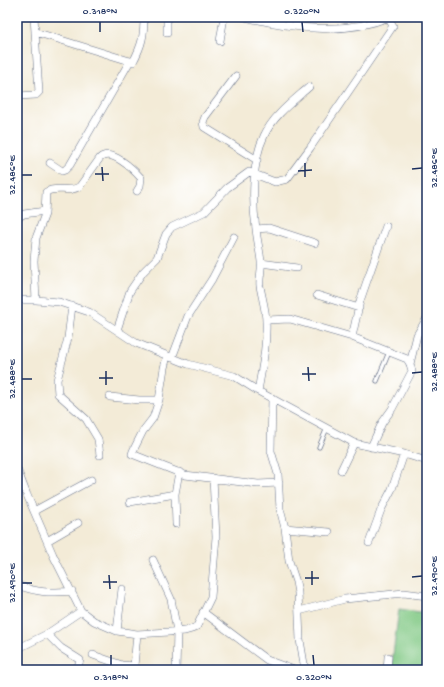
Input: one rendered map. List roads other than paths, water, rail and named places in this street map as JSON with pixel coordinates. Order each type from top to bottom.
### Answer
[{"type":"street","points":[[17,96],[38,94],[34,17]]},
{"type":"street","points":[[35,32],[133,62],[142,45],[144,17]]},
{"type":"street","points":[[166,17],[166,33]]},
{"type":"street","points":[[220,41],[224,17]]},
{"type":"street","points":[[117,330],[130,291],[143,272],[157,258],[166,234],[172,227],[204,212],[227,188],[249,172],[275,182],[287,179],[310,148],[393,26],[389,17],[374,23],[351,27],[330,28],[292,27],[245,17]]},
{"type":"street","points":[[50,163],[62,171],[70,165],[130,61]]},
{"type":"street","points":[[236,76],[205,117],[203,122],[204,127],[257,160]]},
{"type":"street","points":[[258,391],[267,336],[260,284],[261,263],[254,210],[257,160],[264,136],[272,123],[281,112],[308,87]]},
{"type":"street","points":[[36,300],[34,261],[36,238],[44,219],[46,192],[51,189],[73,190],[77,188],[103,155],[108,154],[130,166],[141,178],[137,191]]},
{"type":"street","points":[[17,218],[24,214],[45,211]]},
{"type":"street","points":[[352,337],[359,308],[386,226]]},
{"type":"street","points":[[256,229],[269,228],[315,243]]},
{"type":"street","points":[[234,237],[212,279],[188,316],[164,368],[159,400],[154,418],[143,431],[132,454],[185,475],[258,484],[279,483]]},
{"type":"street","points":[[261,263],[297,268]]},
{"type":"street","points":[[318,295],[359,308]]},
{"type":"street","points":[[17,300],[59,302],[89,312],[136,343],[188,364],[234,376],[258,391],[354,443],[404,454],[427,461]]},
{"type":"street","points":[[72,306],[68,338],[57,380],[58,394],[86,419],[98,439],[100,455]]},
{"type":"street","points":[[410,364],[417,335],[427,318]]},
{"type":"street","points":[[266,320],[290,319],[352,337],[407,359],[412,371],[392,409],[382,423],[371,447]]},
{"type":"street","points":[[110,397],[139,400],[159,400]]},
{"type":"street","points":[[272,398],[271,451],[278,474],[280,509],[285,528],[288,561],[296,582],[300,640],[305,670]]},
{"type":"street","points":[[341,470],[354,443]]},
{"type":"street","points":[[369,543],[380,510],[392,489],[404,454]]},
{"type":"street","points":[[17,469],[47,541],[81,611],[94,621],[117,631],[137,634],[192,629],[196,626],[211,597],[216,537],[213,478]]},
{"type":"street","points":[[176,524],[176,494],[179,472]]},
{"type":"street","points":[[34,511],[91,480]]},
{"type":"street","points":[[130,502],[176,494]]},
{"type":"street","points":[[47,541],[78,523]]},
{"type":"street","points":[[285,528],[329,532]]},
{"type":"street","points":[[153,560],[171,599],[177,631],[176,670]]},
{"type":"street","points":[[17,585],[46,593],[72,591]]},
{"type":"street","points":[[117,631],[122,589]]},
{"type":"street","points":[[299,610],[345,599],[404,593],[427,596]]},
{"type":"street","points":[[17,649],[46,634],[81,611]]},
{"type":"street","points":[[203,612],[267,660],[294,670]]},
{"type":"street","points":[[46,634],[61,648],[80,660],[77,670]]},
{"type":"street","points":[[93,655],[122,665],[134,666],[137,634]]},
{"type":"street","points":[[387,670],[388,657]]},
{"type":"lane","points":[[377,381],[389,352]]},
{"type":"lane","points":[[319,447],[327,428]]}]
